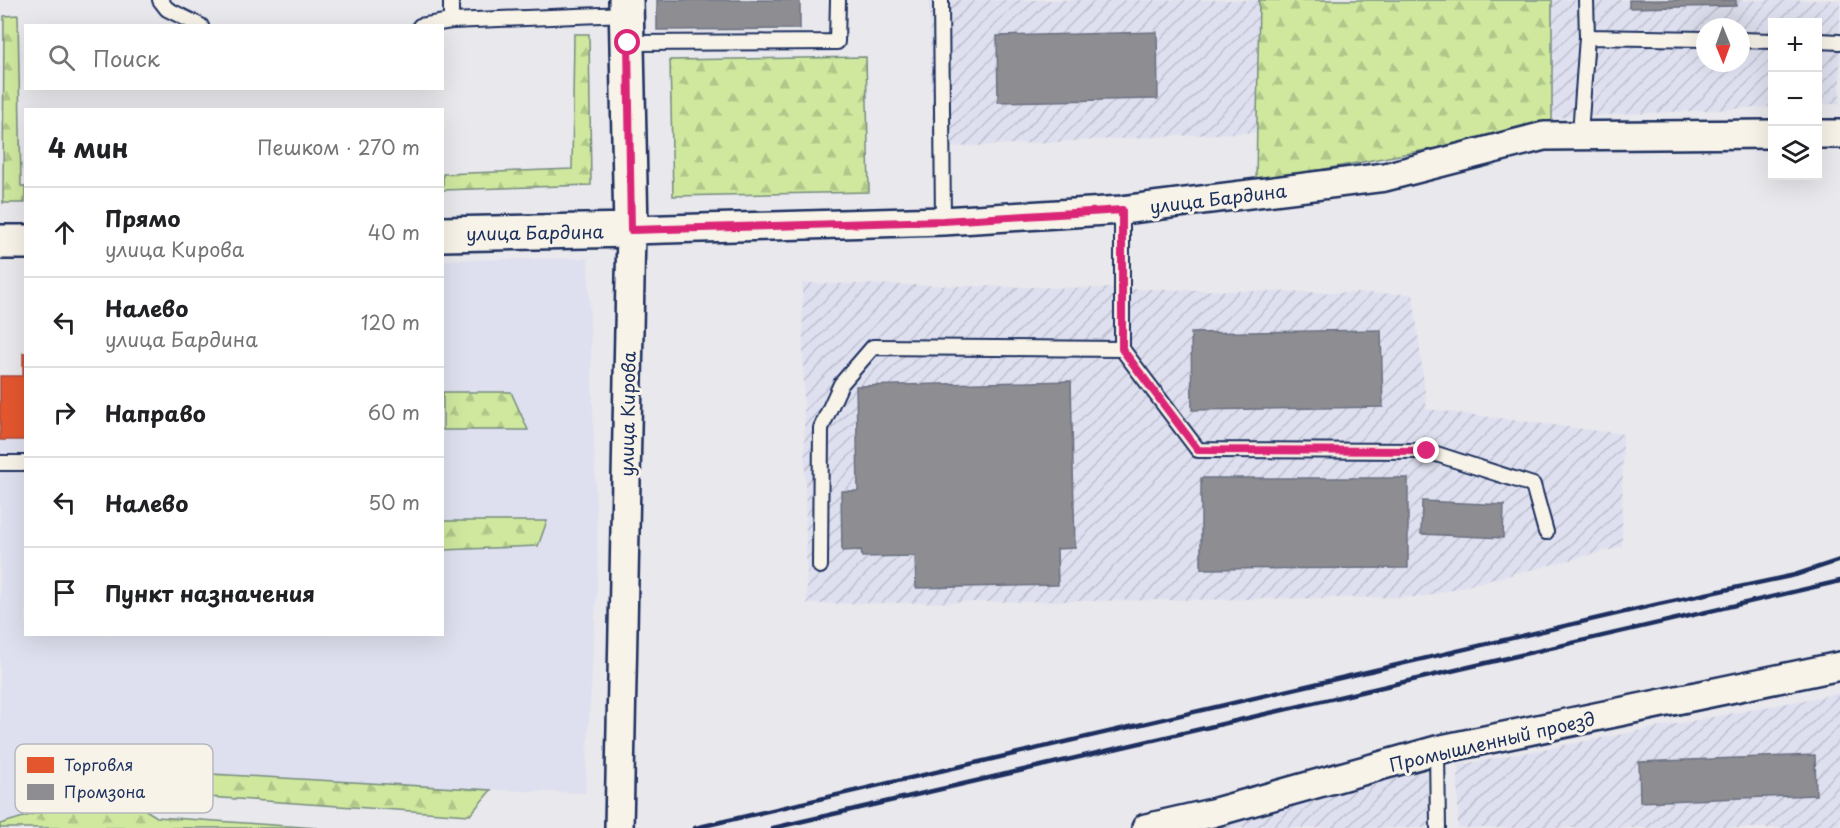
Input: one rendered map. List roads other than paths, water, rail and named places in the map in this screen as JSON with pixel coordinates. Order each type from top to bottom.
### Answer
[{"type":"street","name":"улица Кирова","points":[[619,828],[631,230],[627,19]]},
{"type":"street","name":"улица Бардина","points":[[444,234],[943,221],[1122,210],[1385,177],[1544,136],[1768,134]]},
{"type":"street","points":[[1822,134],[1840,134]]},
{"type":"street","points":[[0,242],[24,242]]},
{"type":"street","name":"Промышленный проезд","points":[[1146,828],[1212,813],[1437,750],[1840,666]]},
{"type":"lane","points":[[160,0],[167,9],[197,24]]},
{"type":"lane","points":[[451,0],[451,21]]},
{"type":"lane","points":[[432,24],[451,21],[627,19],[837,42],[838,0]]},
{"type":"lane","points":[[941,0],[943,221]]},
{"type":"lane","points":[[1580,134],[1587,37],[1586,0]]},
{"type":"lane","points":[[1587,37],[1696,39]]},
{"type":"lane","points":[[1750,40],[1768,41]]},
{"type":"lane","points":[[1822,42],[1840,42]]},
{"type":"lane","points":[[1122,210],[1122,349],[1198,450],[1427,451],[1533,485],[1546,532]]},
{"type":"lane","points":[[820,566],[821,428],[841,384],[873,347],[1122,349]]},
{"type":"lane","points":[[0,464],[24,463]]},
{"type":"lane","points":[[1437,750],[1438,828]]},
{"type":"railway","points":[[695,828],[1659,604],[1795,575],[1840,560]]},
{"type":"railway","points":[[773,828],[1840,581]]}]
